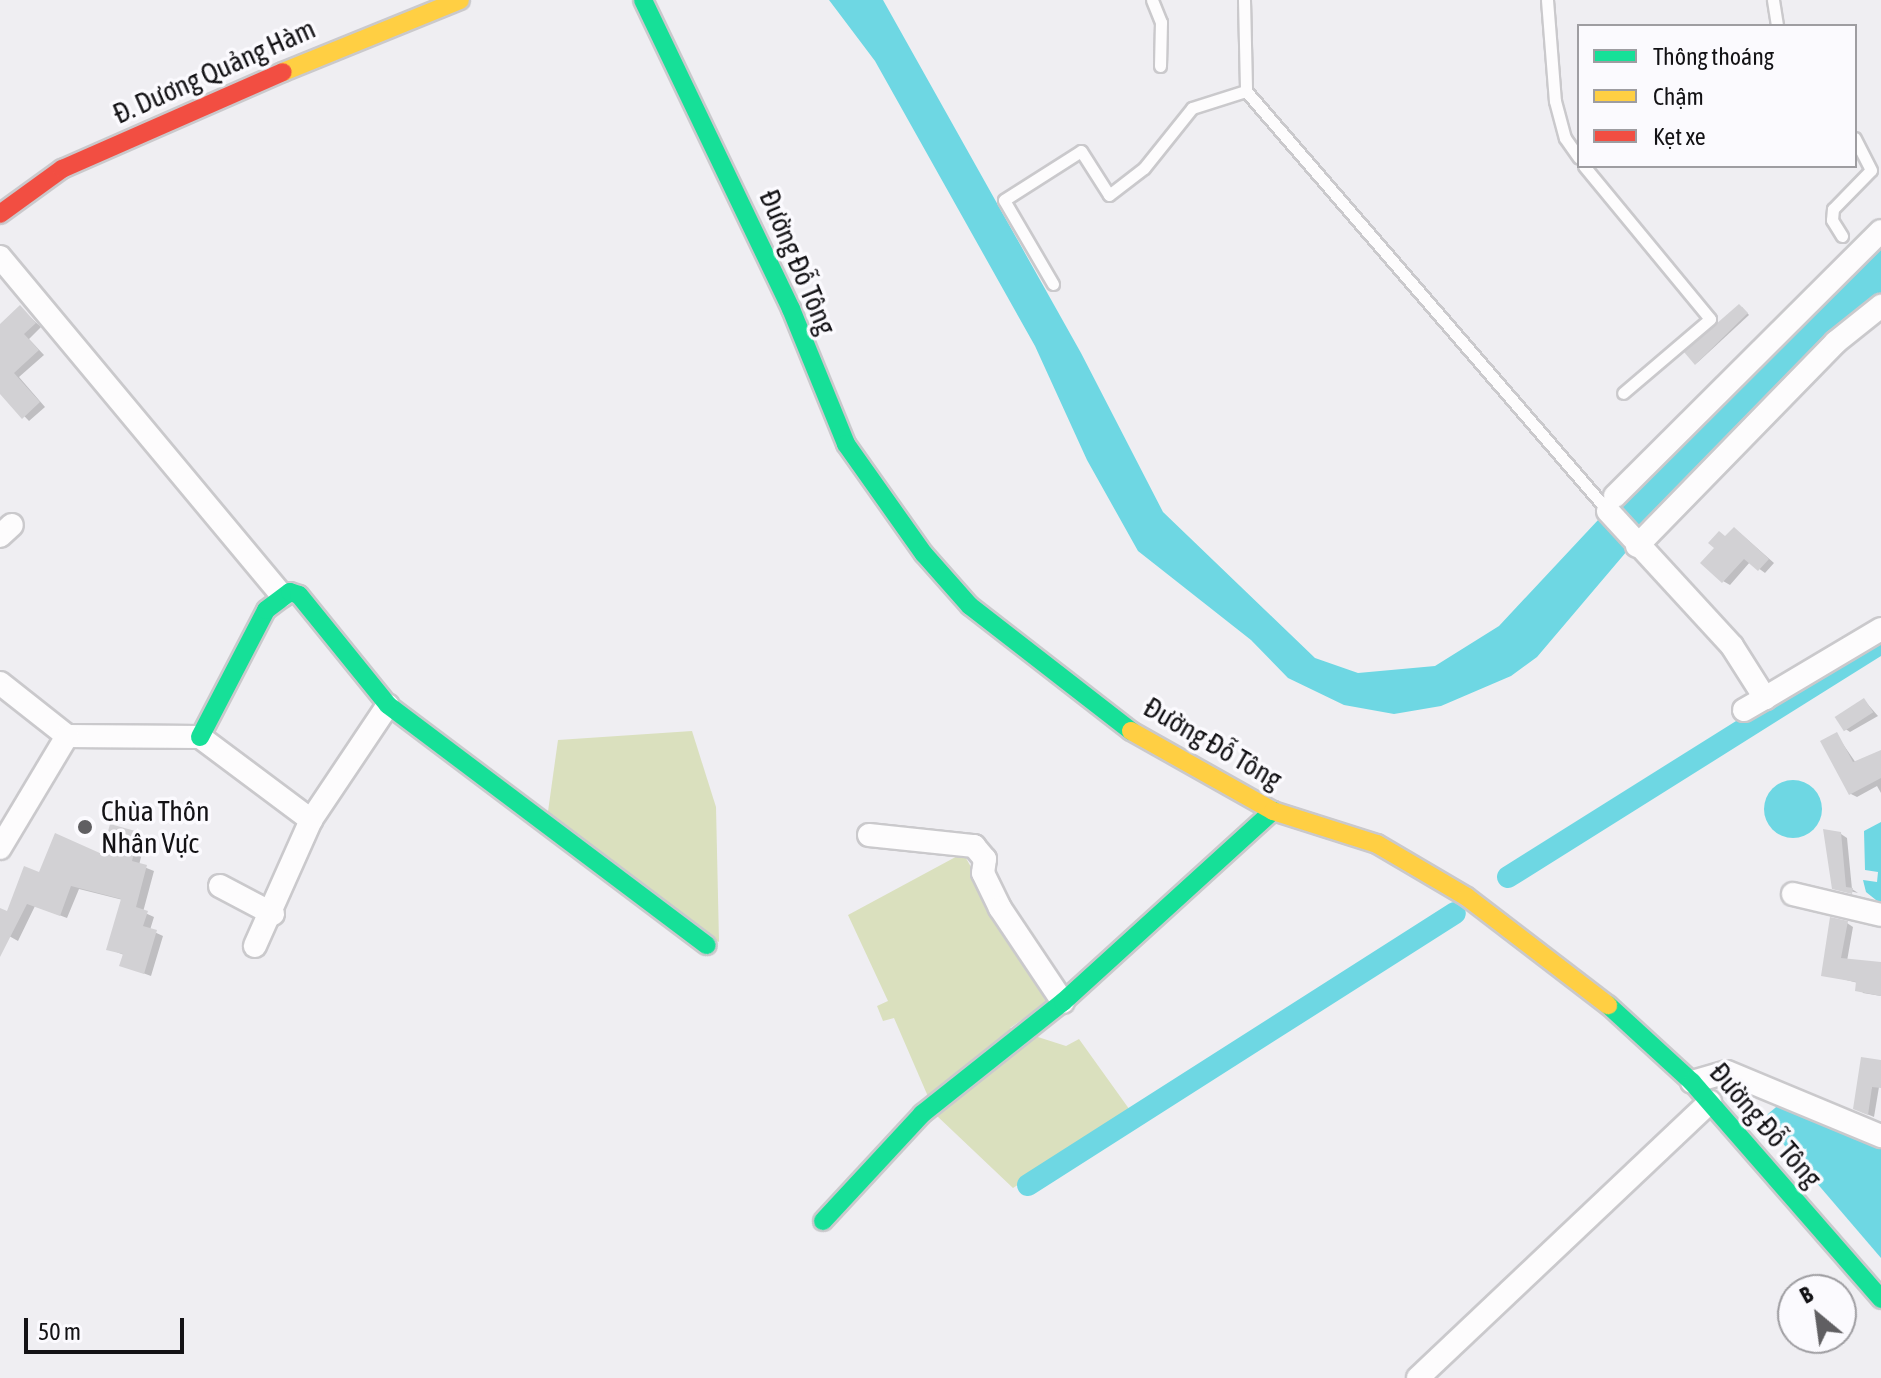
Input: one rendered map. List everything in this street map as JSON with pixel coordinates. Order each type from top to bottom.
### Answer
[{"type":"main road","name":"Đ. Dương Quảng Hàm","points":[[0,214],[62,169],[395,23],[460,0]]},
{"type":"main road","name":"Đường Đỗ Tông","points":[[643,0],[791,309],[828,408],[868,479],[924,554],[970,606],[1023,652],[1152,747],[1273,811],[1377,844],[1467,897],[1589,987],[1692,1082],[1881,1299]]},
{"type":"main road","points":[[200,737],[266,610],[282,596],[299,595],[388,705],[707,945]]},
{"type":"main road","points":[[823,1221],[922,1114],[1063,1002],[1273,811]]},
{"type":"street","points":[[1765,698],[1732,646],[1636,545],[1611,504],[1881,231]]},
{"type":"street","points":[[0,257],[282,596]]},
{"type":"street","points":[[1636,545],[1836,342],[1881,306]]},
{"type":"street","points":[[1744,710],[1881,629]]},
{"type":"street","points":[[0,683],[67,736],[200,737],[311,820]]},
{"type":"street","points":[[255,946],[273,914],[311,820],[388,705]]},
{"type":"street","points":[[0,848],[67,736]]},
{"type":"street","points":[[869,835],[989,850],[983,873],[1000,908],[1063,1002]]},
{"type":"street","points":[[220,886],[273,914]]},
{"type":"street","points":[[1793,894],[1881,915]]},
{"type":"street","points":[[1692,1082],[1727,1072],[1881,1136]]},
{"type":"street","points":[[1418,1378],[1710,1102]]},
{"type":"lane","points":[[1152,0],[1161,22],[1160,66]]},
{"type":"lane","points":[[1244,0],[1246,91],[1611,504]]},
{"type":"lane","points":[[1547,0],[1555,101],[1565,138],[1577,155]]},
{"type":"lane","points":[[1773,0],[1777,24]]},
{"type":"lane","points":[[1053,284],[1004,200],[1081,151],[1109,195],[1144,168],[1192,108],[1246,91]]},
{"type":"lane","points":[[1842,236],[1832,220],[1833,209],[1871,170],[1857,142]]},
{"type":"lane","points":[[1586,168],[1710,319],[1623,393]]},
{"type":"green space","points":[[692,731],[716,807],[719,942],[545,833],[558,740]]},
{"type":"green space","points":[[963,853],[1048,1001],[1010,1028],[1066,1046],[1079,1039],[1132,1113],[1013,1188],[936,1115],[894,1018],[883,1021],[877,1006],[888,1001],[848,915]]},
{"type":"water","points":[[829,0],[883,0],[1081,353],[1163,512],[1315,658],[1358,673],[1435,666],[1499,626],[1599,519],[1881,242],[1881,304],[1627,551],[1537,657],[1511,676],[1441,706],[1394,714],[1344,705],[1288,678],[1251,640],[1138,551],[1087,460],[1035,346],[875,61]]},
{"type":"water","points":[[1793,780],[1814,788],[1822,809],[1814,830],[1793,838],[1772,830],[1764,809],[1772,788]]},
{"type":"water","points":[[1881,822],[1881,904],[1866,892],[1863,880],[1877,882],[1878,872],[1865,870],[1864,831]]},
{"type":"water","points":[[1782,1102],[1881,1145],[1881,1258],[1762,1119]]},
{"type":"building","points":[[1739,304],[1748,313],[1695,365],[1684,352]]},
{"type":"building","points":[[20,305],[36,323],[24,334],[39,350],[14,373],[40,402],[22,419],[0,394],[0,324]]},
{"type":"building","points":[[1734,527],[1769,559],[1758,571],[1744,559],[1722,583],[1700,563],[1714,548],[1708,543],[1719,531],[1725,536]]},
{"type":"building","points":[[1864,698],[1873,712],[1844,731],[1835,717]]},
{"type":"building","points":[[1837,732],[1853,762],[1881,750],[1881,778],[1849,795],[1820,741]]},
{"type":"building","points":[[110,824],[139,832],[132,861],[147,865],[136,907],[148,911],[143,926],[157,930],[144,974],[119,966],[123,954],[106,950],[121,899],[71,886],[60,916],[27,904],[0,957],[0,908],[7,911],[24,866],[39,872],[55,833],[102,854]]},
{"type":"building","points":[[1823,829],[1841,832],[1846,887],[1853,888],[1852,894],[1832,889]]},
{"type":"building","points":[[1830,917],[1848,921],[1841,958],[1881,962],[1881,996],[1855,991],[1856,982],[1821,976]]},
{"type":"building","points":[[1861,1057],[1881,1060],[1881,1088],[1872,1087],[1868,1115],[1853,1109]]},
{"type":"waterway","points":[[1508,877],[1881,643]]},
{"type":"waterway","points":[[1028,1185],[1455,913]]},
{"type":"traffic: fast","points":[[643,0],[791,309],[846,444],[924,554],[970,606],[1131,731]]},
{"type":"traffic: fast","points":[[200,737],[266,610],[290,592],[299,595],[388,705],[707,945]]},
{"type":"traffic: fast","points":[[823,1221],[922,1114],[1063,1002],[1273,811]]},
{"type":"traffic: fast","points":[[1608,1005],[1692,1082],[1881,1299]]},
{"type":"traffic: slow","points":[[283,72],[460,0]]},
{"type":"traffic: slow","points":[[1131,731],[1273,811],[1377,844],[1467,897],[1608,1005]]},
{"type":"traffic: jam","points":[[0,214],[62,169],[283,72]]},
{"type":"place","name":"Chùa Thôn Nhân Vực","points":[[85,827]]}]
